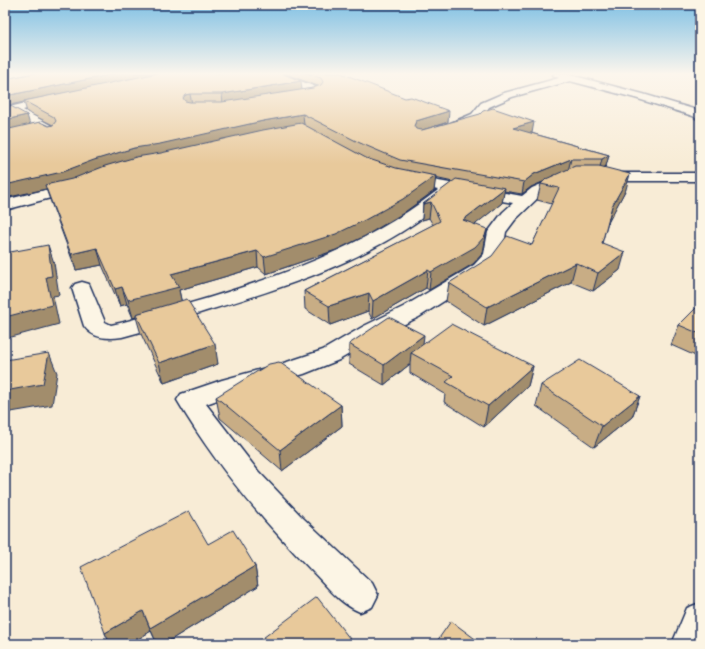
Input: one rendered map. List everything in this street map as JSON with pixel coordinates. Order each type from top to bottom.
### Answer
[{"type":"street","points":[[9,110],[37,103]]},
{"type":"street","points":[[444,129],[474,120],[481,113],[485,105],[489,103]]},
{"type":"street","points":[[663,103],[697,114],[700,117]]},
{"type":"street","points":[[9,110],[48,129],[25,132]]},
{"type":"street","points":[[390,175],[450,188],[526,201]]},
{"type":"street","points":[[360,595],[309,548],[252,486],[210,433],[190,400],[231,386],[295,368],[331,355],[372,331],[411,312],[481,269],[493,255],[497,232],[509,216],[537,191],[569,176],[700,177]]},
{"type":"street","points":[[5,205],[71,188],[91,181]]},
{"type":"street","points":[[82,288],[95,326],[108,332],[122,330],[270,285],[332,261],[370,243],[403,223],[435,201],[450,188]]},
{"type":"street","points":[[691,644],[700,621]]},
{"type":"building","points":[[28,103],[428,103],[449,111],[416,121],[414,126],[416,129],[422,130],[480,114],[483,111],[493,108],[534,122],[513,128],[609,155],[602,159],[571,159],[534,174],[524,182],[400,160],[360,143],[303,114],[263,121],[160,144],[134,148],[94,160],[62,172],[5,185],[5,130],[40,122],[49,126],[53,125],[56,121],[54,117]]},
{"type":"building","points":[[7,104],[27,115],[5,120],[5,105]]},
{"type":"building","points":[[301,123],[366,158],[396,168],[436,176],[403,199],[336,234],[264,257],[257,251],[171,274],[179,287],[128,300],[122,287],[115,289],[97,248],[71,254],[45,185],[72,179],[105,166],[136,157]]},
{"type":"building","points":[[575,166],[599,166],[630,174],[612,206],[602,243],[625,252],[598,273],[576,263],[487,307],[449,283],[492,256],[507,236],[532,245],[559,188],[541,184],[546,179]]},
{"type":"building","points":[[456,179],[505,188],[463,220],[487,229],[485,236],[475,247],[431,272],[428,270],[373,301],[369,293],[329,306],[304,291],[440,221],[431,202],[423,204]]},
{"type":"building","points":[[48,245],[52,276],[46,277],[52,305],[5,317],[5,253]]},
{"type":"building","points":[[187,299],[215,344],[159,363],[136,314]]},
{"type":"building","points":[[700,304],[700,334],[679,325]]},
{"type":"building","points":[[389,317],[424,335],[384,365],[349,344]]},
{"type":"building","points":[[451,324],[533,366],[488,406],[446,382],[453,376],[411,353]]},
{"type":"building","points":[[49,353],[43,384],[5,391],[5,360]]},
{"type":"building","points":[[580,360],[640,396],[602,426],[541,385]]},
{"type":"building","points":[[279,362],[341,405],[280,450],[216,397],[269,364]]},
{"type":"building","points":[[189,511],[208,544],[233,530],[255,566],[150,628],[143,611],[105,633],[81,567]]},
{"type":"building","points":[[317,597],[354,644],[255,644]]},
{"type":"building","points":[[451,621],[482,644],[435,644]]}]
